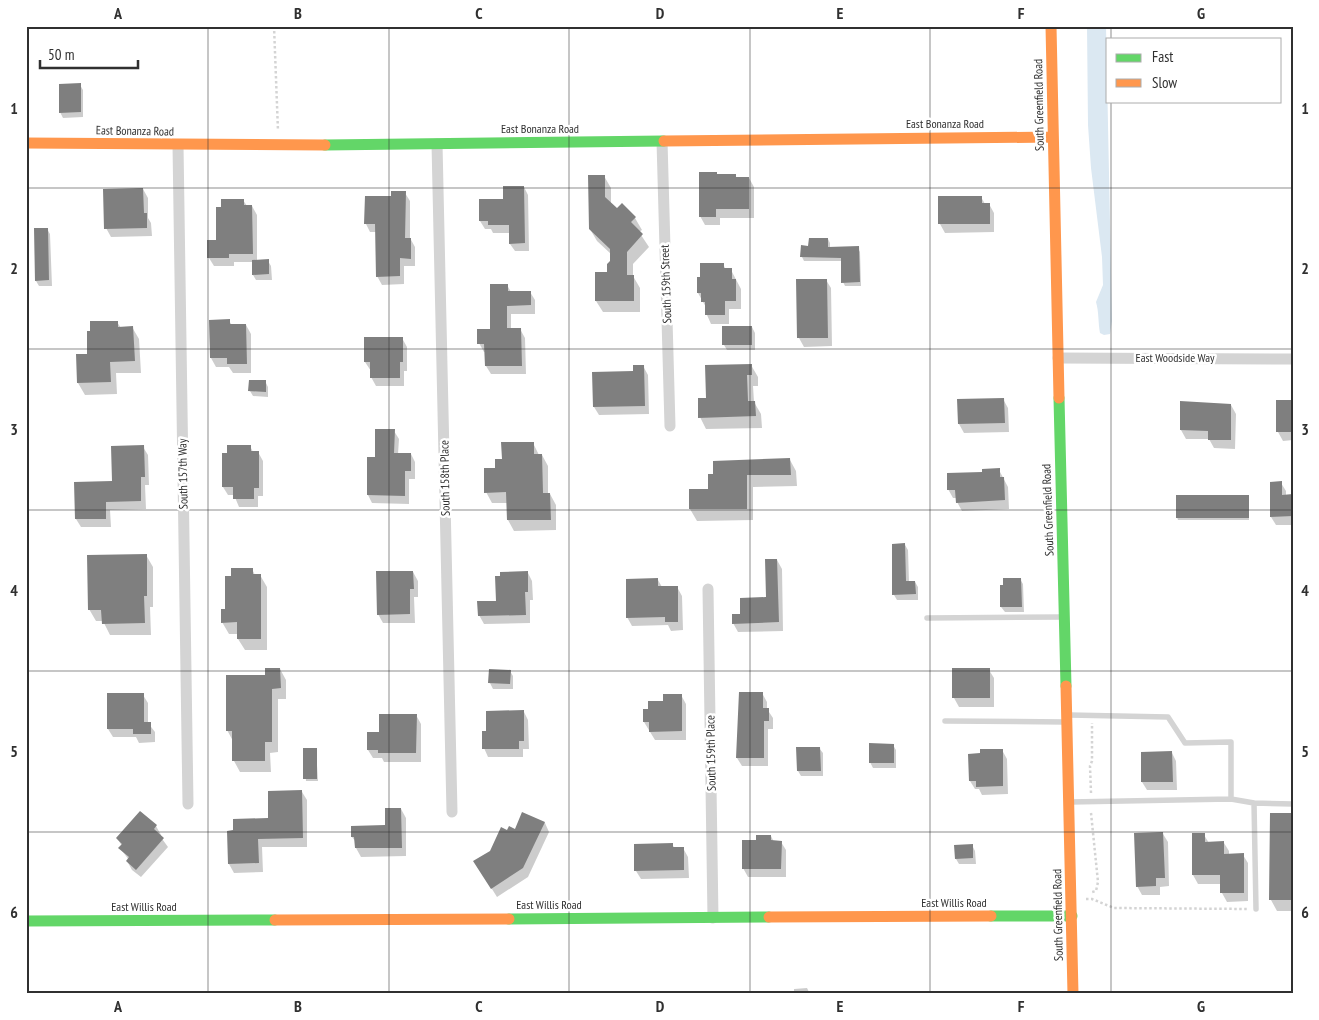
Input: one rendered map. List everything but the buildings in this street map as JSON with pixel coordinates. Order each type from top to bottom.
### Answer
[{"type":"street","name":"South Greenfield Road","points":[[1051,26],[1073,994]]},
{"type":"street","name":"East Bonanza Road","points":[[26,143],[279,145],[1053,137]]},
{"type":"street","name":"South 159th Street","points":[[662,141],[670,426]]},
{"type":"street","name":"South 158th Place","points":[[437,144],[452,812]]},
{"type":"street","name":"South 157th Way","points":[[178,145],[188,804]]},
{"type":"street","name":"East Woodside Way","points":[[1058,358],[1293,359]]},
{"type":"street","name":"South 159th Place","points":[[708,589],[713,918]]},
{"type":"street","name":"East Willis Road","points":[[26,921],[1072,916]]},
{"type":"lane","points":[[927,618],[1065,618]]},
{"type":"lane","points":[[945,721],[1040,723],[1092,715],[1168,717],[1184,743],[1231,742],[1231,799]]},
{"type":"lane","points":[[1069,802],[1231,799],[1254,803],[1293,804]]},
{"type":"lane","points":[[1254,803],[1256,909]]},
{"type":"path","points":[[274,26],[275,93],[279,145]]},
{"type":"path","points":[[1091,793],[1092,715]]},
{"type":"path","points":[[1091,813],[1098,882],[1096,890],[1092,892]]},
{"type":"path","points":[[1072,898],[1092,899],[1114,908],[1256,909]]},
{"type":"shaded area","points":[[1087,26],[1106,26],[1106,102],[1108,102],[1112,321],[1110,334],[1104,335],[1100,333],[1096,302],[1103,285],[1102,257],[1091,168],[1088,125]]},
{"type":"traffic: fast","points":[[325,145],[664,141]]},
{"type":"traffic: fast","points":[[1059,398],[1066,686]]},
{"type":"traffic: fast","points":[[991,916],[1072,916]]},
{"type":"traffic: fast","points":[[509,919],[769,917]]},
{"type":"traffic: fast","points":[[26,921],[275,920]]},
{"type":"traffic: slow","points":[[1051,26],[1059,398]]},
{"type":"traffic: slow","points":[[664,141],[1053,137]]},
{"type":"traffic: slow","points":[[26,143],[325,145]]},
{"type":"traffic: slow","points":[[1066,686],[1073,994]]},
{"type":"traffic: slow","points":[[769,917],[991,916]]},
{"type":"traffic: slow","points":[[275,920],[509,919]]}]
